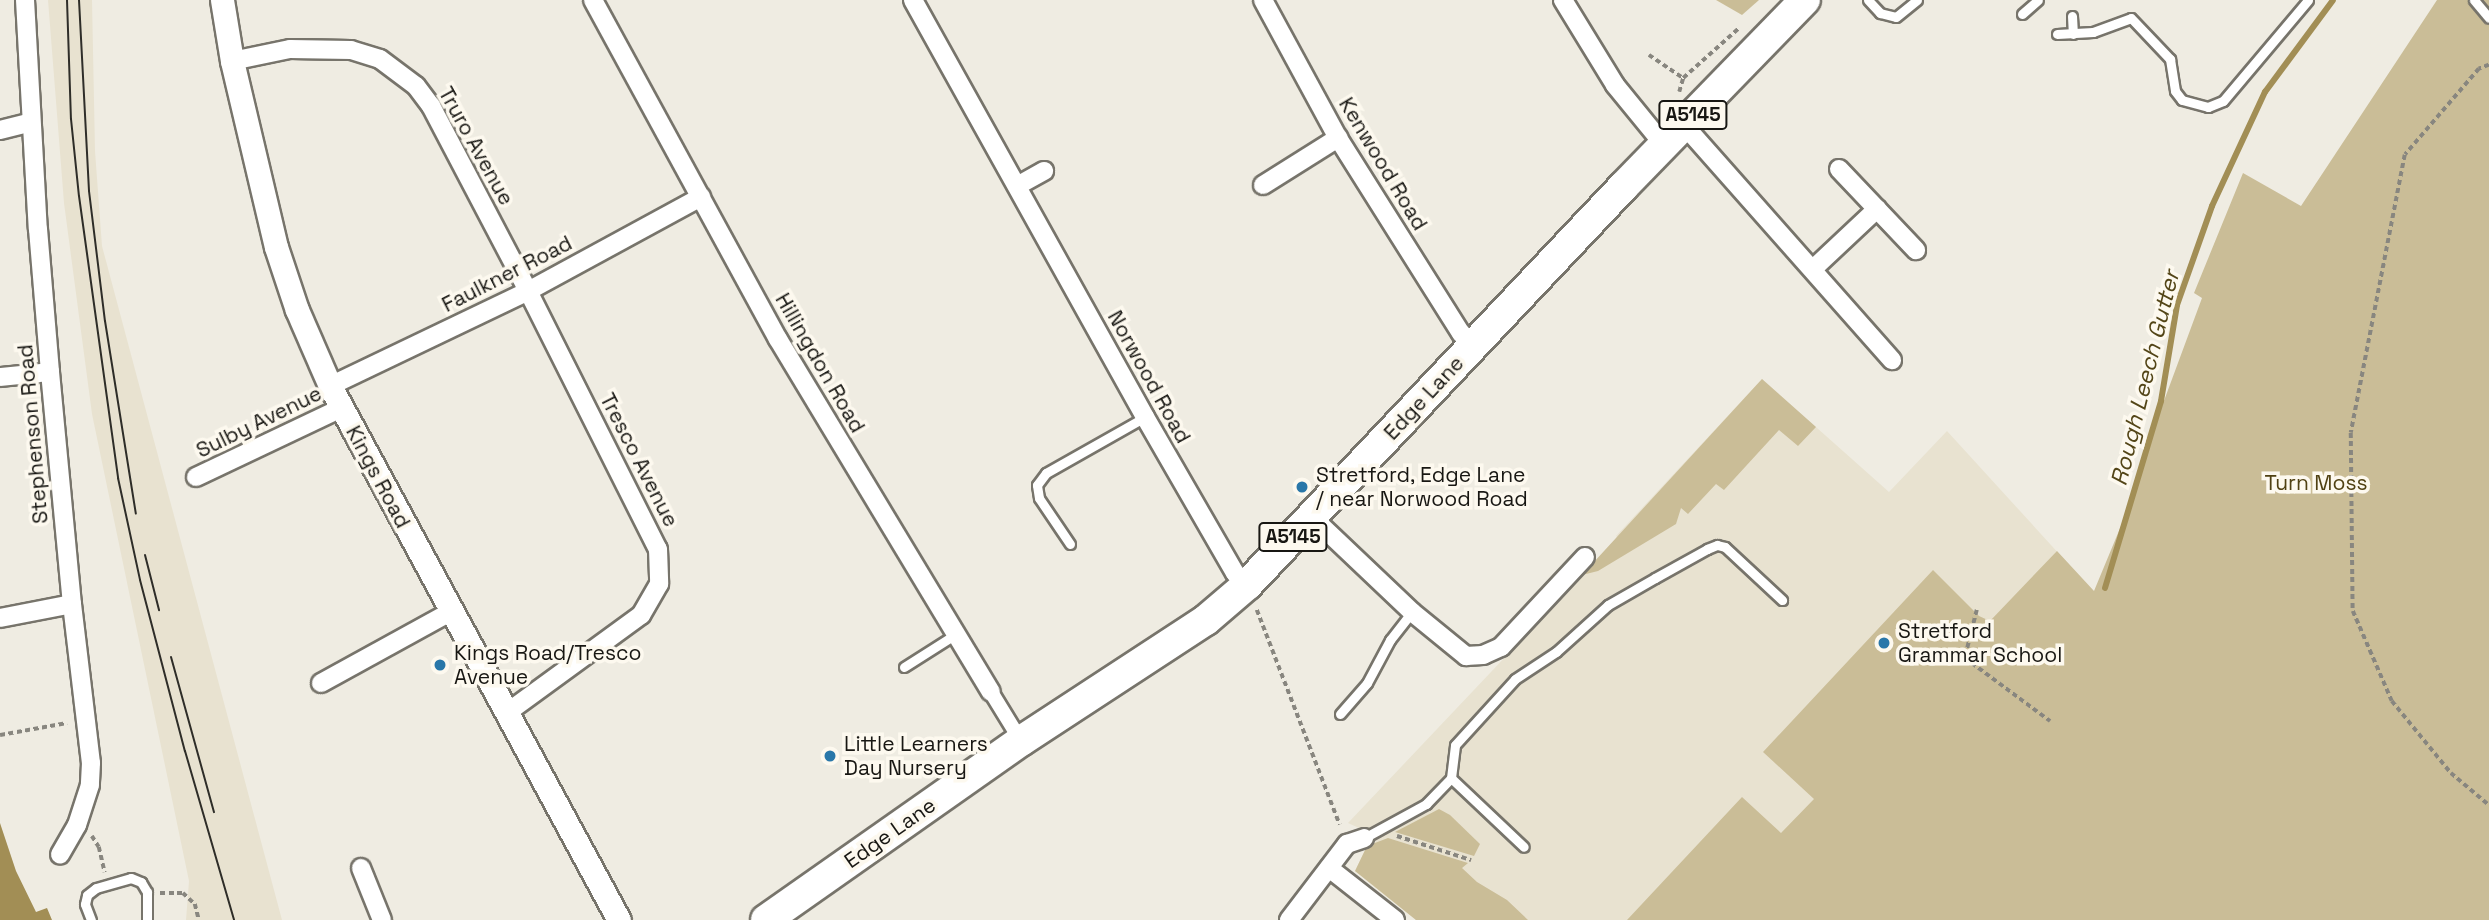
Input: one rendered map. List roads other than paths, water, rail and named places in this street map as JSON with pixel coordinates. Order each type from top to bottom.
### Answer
[{"type":"highway","name":"Edge Lane","points":[[766,920],[1021,741],[1206,620],[1247,585],[1473,346],[1674,124],[1805,0]]},
{"type":"street","name":"Stephenson Road","points":[[25,0],[31,122],[50,372],[72,604],[91,763],[90,785],[77,825],[60,855]]},
{"type":"street","name":"Kings Road","points":[[222,0],[232,61],[276,247],[297,310],[341,408],[619,920]]},
{"type":"street","name":"Hillingdon Road","points":[[593,0],[778,339],[1021,741]]},
{"type":"street","name":"Norwood Road","points":[[913,0],[1145,417],[1235,573],[1247,585]]},
{"type":"street","name":"Kenwood Road","points":[[1264,0],[1338,138],[1461,333],[1473,346]]},
{"type":"street","points":[[1563,0],[1615,85],[1674,124],[1812,269],[1892,360]]},
{"type":"street","name":"Truro Avenue","points":[[232,61],[321,47],[351,50],[380,59],[399,72],[416,86],[431,106],[528,291]]},
{"type":"street","points":[[0,130],[31,122]]},
{"type":"street","points":[[1264,185],[1338,138]]},
{"type":"street","points":[[1839,169],[1916,250]]},
{"type":"street","points":[[1017,186],[1044,171]]},
{"type":"street","name":"Faulkner Road","points":[[330,386],[528,291],[701,197]]},
{"type":"street","points":[[1812,269],[1877,209]]},
{"type":"street","name":"Tresco Avenue","points":[[505,713],[641,615],[656,592],[661,566],[658,549],[528,291]]},
{"type":"street","points":[[0,377],[50,372]]},
{"type":"street","name":"Sulby Avenue","points":[[197,477],[341,408]]},
{"type":"street","points":[[1312,517],[1412,612],[1466,656],[1483,655],[1501,647],[1585,557]]},
{"type":"street","points":[[0,618],[72,604]]},
{"type":"street","points":[[321,683],[450,612]]},
{"type":"street","points":[[1289,920],[1329,868],[1363,837]]},
{"type":"street","points":[[361,868],[382,920]]},
{"type":"street","points":[[1329,868],[1395,920]]},
{"type":"lane","points":[[1868,0],[1880,13],[1896,17],[1917,0]]},
{"type":"lane","points":[[2022,14],[2038,0]]},
{"type":"lane","points":[[2057,34],[2114,27],[2131,18],[2170,59],[2175,91],[2182,100],[2207,107],[2223,101],[2308,0]]},
{"type":"lane","points":[[2474,0],[2489,18]]},
{"type":"lane","points":[[2072,16],[2073,34]]},
{"type":"lane","points":[[1070,544],[1040,498],[1037,485],[1046,473],[1145,417]]},
{"type":"lane","points":[[1363,837],[1426,804],[1451,778],[1455,745],[1515,679],[1556,652],[1608,605],[1707,549],[1726,547],[1783,600]]},
{"type":"lane","points":[[1340,714],[1367,683],[1390,640],[1412,612]]},
{"type":"lane","points":[[904,667],[956,634]]},
{"type":"lane","points":[[1451,778],[1524,847]]},
{"type":"lane","points":[[90,920],[85,904],[87,895],[108,884],[131,878],[141,883],[147,892],[147,920]]},
{"type":"waterway","name":"Rough Leech Gutter","points":[[2105,588],[2161,401],[2177,305],[2212,206],[2265,92],[2333,0]]},
{"type":"tram line","points":[[67,0],[71,119],[79,196],[118,478],[140,580],[185,751],[234,920]]},
{"type":"tram line","points":[[79,0],[89,191],[105,321],[136,514]]},
{"type":"tram line","points":[[145,555],[159,610]]},
{"type":"tram line","points":[[171,657],[214,812]]},
{"type":"place","name":"Stretford, Edge Lane / near Norwood Road","points":[[1302,487]]},
{"type":"place","name":"Stretford Grammar School","points":[[1884,643]]},
{"type":"place","name":"Kings Road/Tresco Avenue","points":[[440,665]]},
{"type":"place","name":"Little Learners Day Nursery","points":[[830,756]]},
{"type":"park label","name":"Turn Moss","points":[[2316,483]]}]
